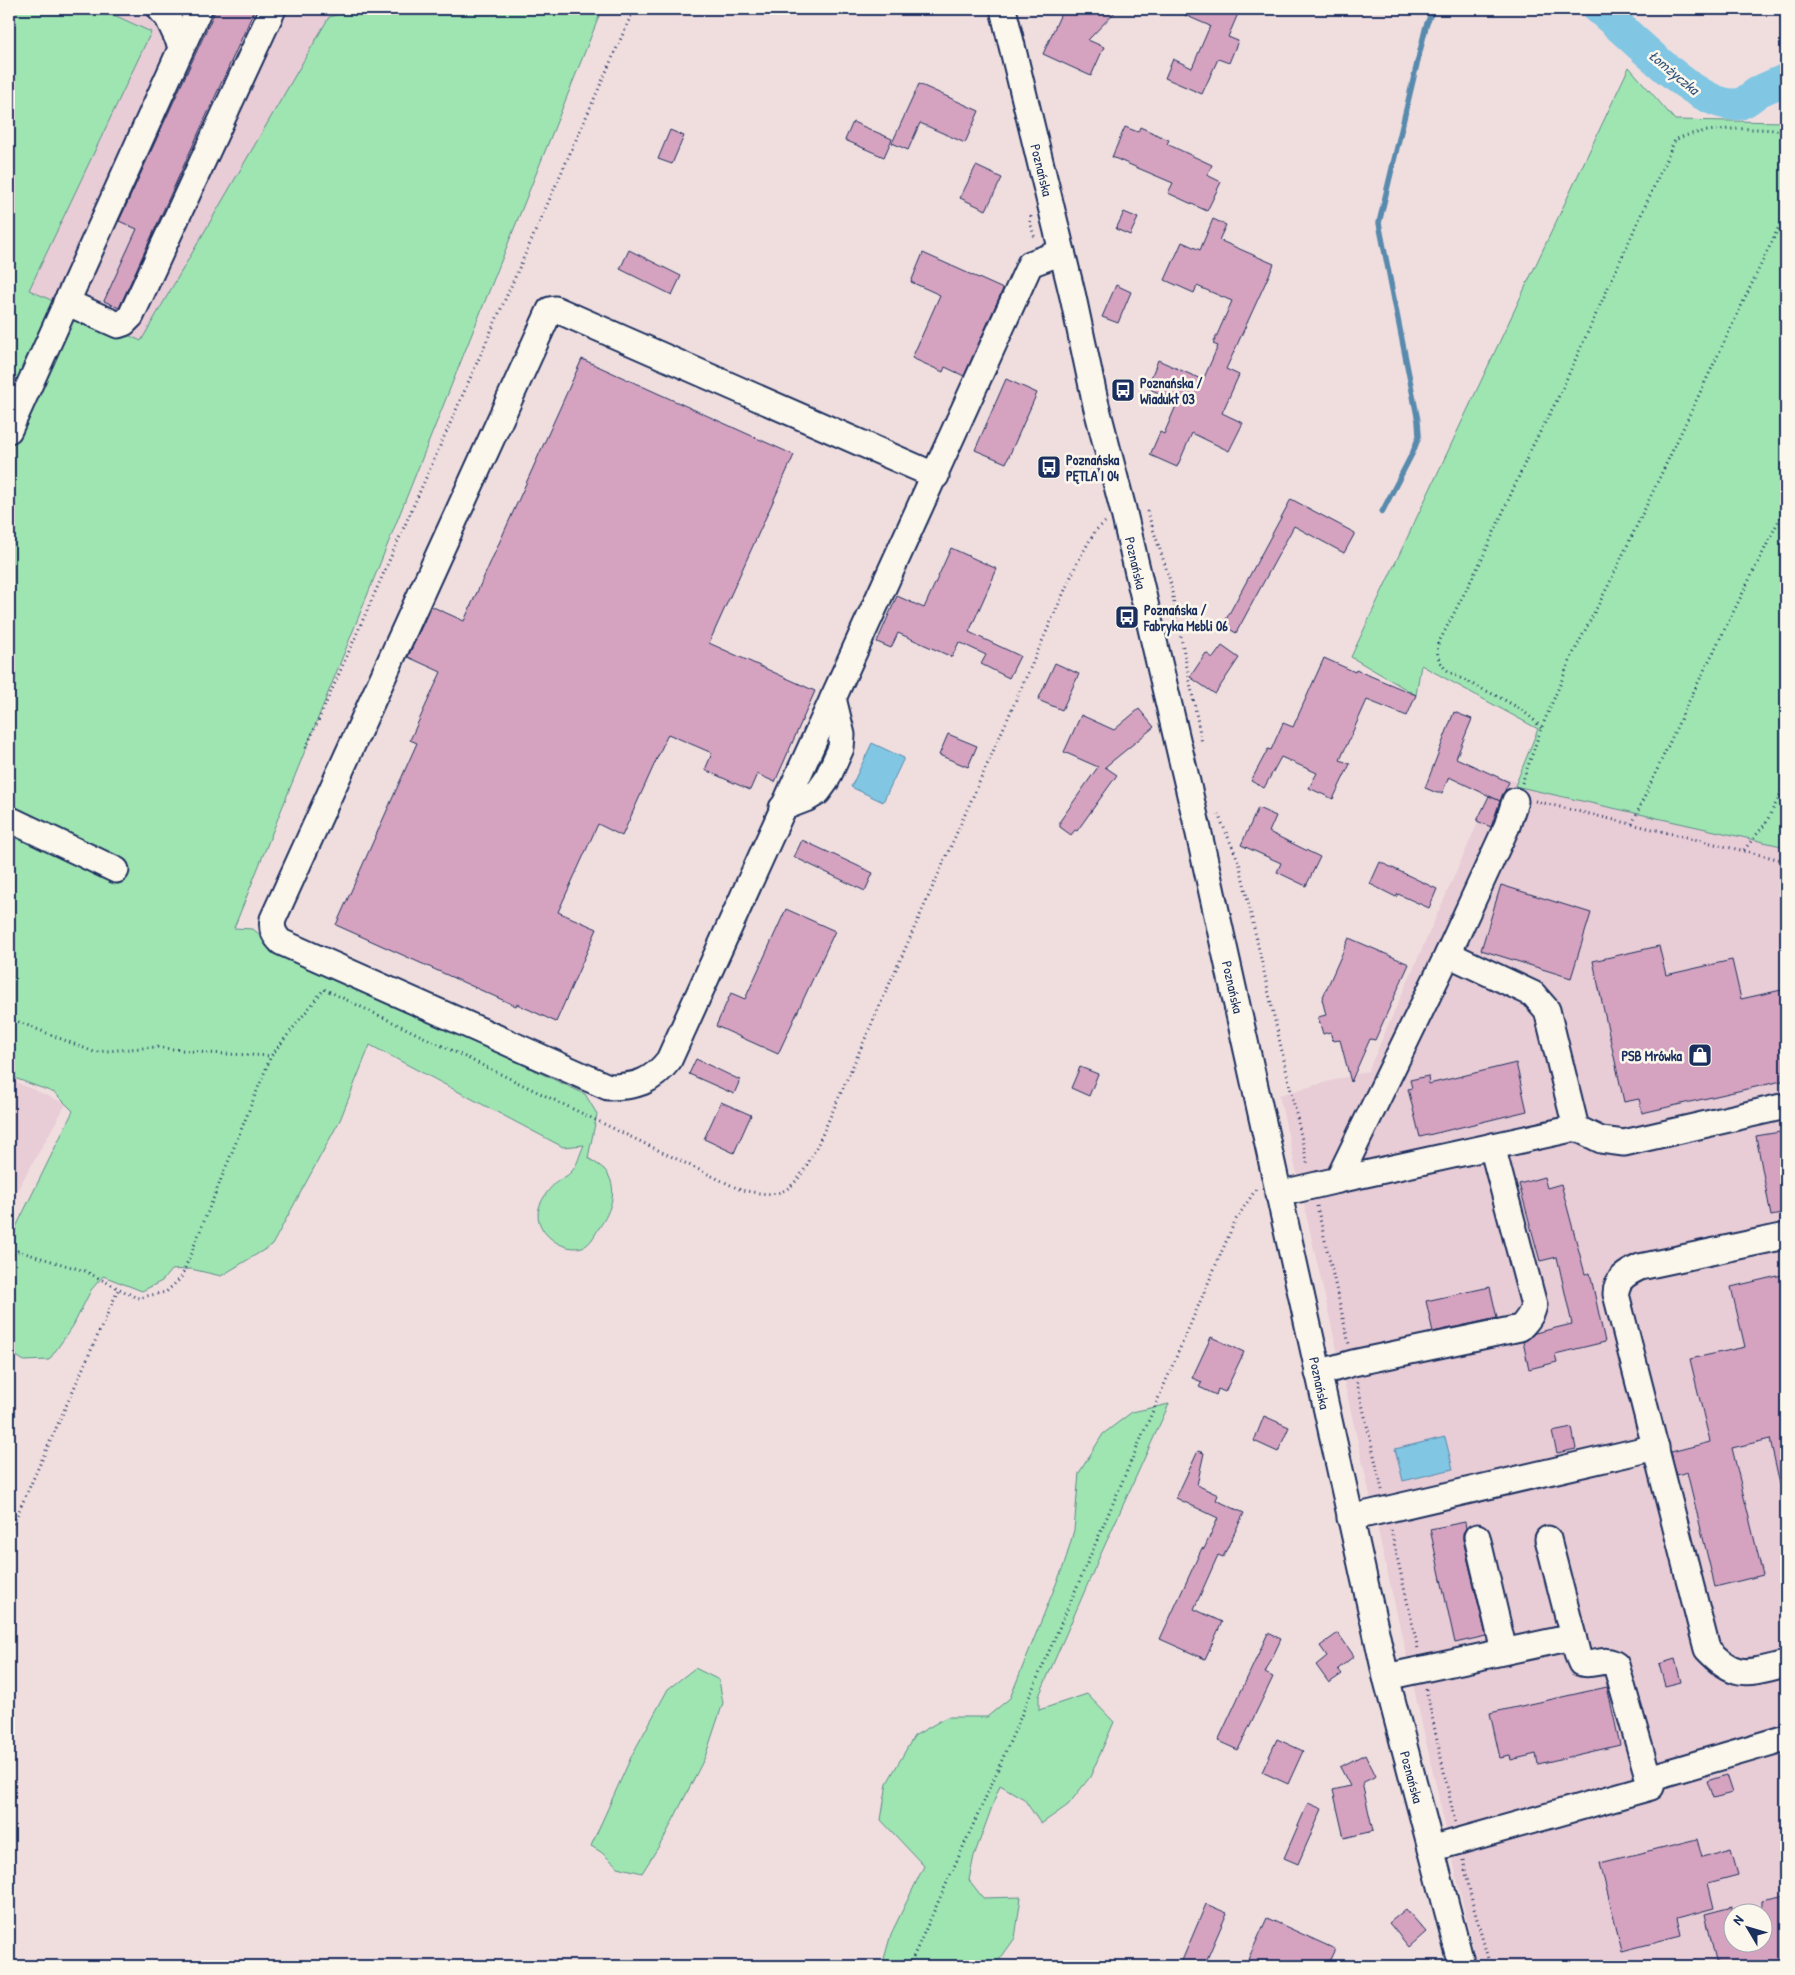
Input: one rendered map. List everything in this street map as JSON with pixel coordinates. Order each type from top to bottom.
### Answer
[{"type":"street","points":[[160,9],[168,18],[182,46]]},
{"type":"street","points":[[9,430],[199,9]]},
{"type":"street","points":[[66,302],[118,325],[124,323],[130,316],[273,9]]},
{"type":"street","name":"Poznańska","points":[[1003,9],[1062,252],[1096,405],[1134,507],[1195,816],[1350,1518],[1386,1677],[1462,1966]]},
{"type":"street","points":[[936,476],[555,309],[550,310],[273,919],[274,935],[282,942],[608,1087],[627,1087],[660,1072],[670,1060],[782,808],[936,476],[1030,264],[1062,252]]},
{"type":"street","points":[[1338,1180],[1448,954],[1508,826],[1516,801]]},
{"type":"street","points":[[9,819],[116,870]]},
{"type":"street","points":[[1448,954],[1533,994],[1547,1010],[1576,1128]]},
{"type":"street","points":[[1277,1186],[1313,1186],[1576,1128],[1601,1140],[1624,1143],[1786,1106]]},
{"type":"street","points":[[1318,1373],[1353,1363],[1520,1328],[1528,1321],[1534,1305],[1492,1146]]},
{"type":"street","points":[[1786,1236],[1640,1267],[1624,1276],[1616,1287],[1616,1294],[1707,1649],[1716,1659],[1736,1672],[1753,1672],[1786,1664]]},
{"type":"street","points":[[1350,1518],[1656,1447]]},
{"type":"street","points":[[1477,1536],[1504,1651]]},
{"type":"street","points":[[1431,1849],[1651,1786],[1616,1665],[1612,1661],[1591,1664],[1581,1663],[1548,1539]]},
{"type":"street","points":[[1386,1677],[1573,1637]]},
{"type":"street","points":[[1649,1778],[1786,1738]]},
{"type":"path","points":[[306,748],[634,9]]},
{"type":"path","points":[[1541,729],[1534,718],[1452,674],[1441,664],[1437,655],[1438,644],[1482,559],[1532,447],[1557,400],[1675,140],[1687,134],[1755,128],[1786,131]]},
{"type":"path","points":[[1786,212],[1609,584],[1573,654],[1541,729],[1516,801],[1534,801],[1786,861]]},
{"type":"path","points":[[1632,824],[1686,707],[1786,506]]},
{"type":"path","points":[[9,1257],[18,1251],[77,1268],[137,1298],[166,1292],[180,1278],[270,1056],[324,989],[741,1190],[776,1193],[784,1190],[799,1177],[819,1142],[1077,563],[1095,531],[1112,515],[1134,507],[1169,577],[1203,751]]},
{"type":"path","points":[[1744,850],[1766,824],[1786,782]]},
{"type":"path","points":[[1215,806],[1239,862],[1387,1509],[1473,1906],[1490,1966]]},
{"type":"path","points":[[9,1018],[94,1052],[156,1047],[208,1053],[270,1056]]},
{"type":"path","points":[[909,1966],[990,1790],[1235,1221],[1254,1190],[1277,1186]]},
{"type":"path","points":[[9,1533],[119,1288]]},
{"type":"shaded area","points":[[101,9],[356,9],[329,18],[141,341],[29,290],[151,32]]},
{"type":"shaded area","points":[[1498,777],[1786,845],[1786,1966],[1477,1966],[1279,1095],[1368,1071]]},
{"type":"shaded area","points":[[9,1079],[66,1104],[9,1205]]},
{"type":"green space","points":[[9,9],[101,9],[151,32],[29,290],[141,341],[329,17],[356,9],[602,9],[234,928],[253,929],[279,951],[585,1094],[597,1114],[588,1158],[604,1169],[612,1183],[613,1191],[607,1214],[593,1238],[585,1246],[577,1248],[560,1244],[545,1233],[538,1217],[539,1208],[544,1197],[555,1183],[573,1170],[584,1145],[563,1147],[370,1045],[340,1120],[272,1245],[221,1276],[191,1269],[171,1270],[162,1281],[142,1291],[103,1276],[91,1290],[73,1326],[49,1360],[24,1361],[9,1351],[9,1246],[17,1225],[73,1111],[55,1093],[9,1076]]},
{"type":"green space","points":[[1629,67],[1675,120],[1786,122],[1786,847],[1515,786],[1538,729],[1421,665],[1416,695],[1351,657]]},
{"type":"green space","points":[[1169,1404],[1039,1696],[1039,1710],[1087,1694],[1114,1722],[1090,1777],[1068,1805],[1041,1824],[1024,1799],[1000,1785],[974,1856],[969,1880],[983,1898],[1021,1897],[1015,1938],[995,1966],[882,1966],[891,1934],[924,1866],[881,1820],[887,1783],[914,1736],[947,1717],[987,1717],[1010,1698],[1065,1562],[1074,1530],[1079,1473],[1103,1434],[1132,1412]]},
{"type":"green space","points":[[695,1668],[719,1680],[723,1703],[705,1757],[664,1838],[642,1873],[618,1867],[591,1846],[632,1755],[668,1689]]},
{"type":"water","points":[[872,743],[904,758],[883,802],[851,787]]},
{"type":"water","points":[[1445,1437],[1453,1469],[1403,1481],[1395,1449]]},
{"type":"building","points":[[216,9],[255,9],[119,308],[104,301],[137,229],[119,221]]},
{"type":"building","points":[[1063,9],[1118,9],[1088,40],[1104,47],[1091,76],[1043,54]]},
{"type":"building","points":[[1171,9],[1240,9],[1228,37],[1238,41],[1229,63],[1218,59],[1202,94],[1165,78],[1173,59],[1192,68],[1210,26]]},
{"type":"building","points":[[919,84],[979,111],[965,143],[920,123],[908,150],[892,143]]},
{"type":"building","points":[[853,122],[892,139],[884,157],[845,140]]},
{"type":"building","points":[[1125,127],[1138,132],[1140,127],[1169,140],[1167,144],[1212,165],[1207,175],[1221,182],[1207,211],[1168,193],[1173,183],[1112,157]]},
{"type":"building","points":[[670,130],[684,136],[672,164],[658,159]]},
{"type":"building","points":[[976,166],[1002,178],[986,210],[960,198]]},
{"type":"building","points":[[1124,212],[1138,218],[1130,235],[1116,229]]},
{"type":"building","points":[[1213,219],[1226,225],[1219,240],[1274,264],[1226,369],[1239,375],[1222,413],[1243,423],[1229,451],[1192,433],[1177,467],[1150,455],[1160,432],[1164,434],[1178,401],[1147,388],[1158,360],[1203,380],[1218,346],[1213,344],[1232,301],[1197,286],[1194,293],[1165,280],[1182,242],[1200,250]]},
{"type":"building","points":[[629,250],[681,276],[672,295],[620,269]]},
{"type":"building","points":[[923,253],[1003,289],[964,376],[945,367],[943,372],[912,358],[940,295],[911,282]]},
{"type":"building","points":[[1116,285],[1131,292],[1118,323],[1102,317]]},
{"type":"building","points":[[582,359],[794,455],[709,643],[815,691],[775,782],[757,774],[750,790],[705,770],[712,753],[668,734],[622,836],[598,824],[558,912],[597,929],[556,1022],[336,925],[417,743],[410,740],[441,672],[408,657],[431,606],[464,621]]},
{"type":"building","points":[[1006,379],[1037,393],[1006,463],[975,450]]},
{"type":"building","points":[[1291,499],[1355,533],[1344,553],[1294,526],[1236,633],[1223,625]]},
{"type":"building","points":[[951,548],[997,569],[969,632],[1020,656],[1009,678],[981,664],[986,655],[959,642],[952,657],[898,633],[891,648],[877,642],[897,596],[924,608]]},
{"type":"building","points":[[1222,646],[1239,658],[1215,694],[1190,677],[1206,653],[1213,658]]},
{"type":"building","points":[[1324,658],[1416,695],[1407,716],[1367,700],[1340,760],[1350,764],[1333,799],[1309,788],[1317,773],[1281,757],[1264,788],[1251,781],[1268,749],[1271,750],[1283,723],[1293,727]]},
{"type":"building","points":[[1055,663],[1079,674],[1062,710],[1038,700]]},
{"type":"building","points":[[1139,709],[1154,727],[1105,767],[1117,775],[1077,831],[1075,830],[1071,835],[1060,827],[1060,821],[1098,767],[1064,752],[1081,715],[1114,730]]},
{"type":"building","points":[[1454,712],[1472,719],[1456,758],[1509,782],[1500,801],[1449,777],[1442,793],[1425,788]]},
{"type":"building","points":[[948,734],[977,746],[968,767],[939,755]]},
{"type":"building","points":[[1489,796],[1500,801],[1491,827],[1477,821]]},
{"type":"building","points":[[1258,808],[1276,816],[1269,832],[1320,857],[1306,886],[1277,872],[1281,863],[1241,845]]},
{"type":"building","points":[[802,840],[873,873],[865,891],[794,857]]},
{"type":"building","points":[[1380,862],[1437,889],[1429,908],[1398,894],[1396,897],[1370,884]]},
{"type":"building","points":[[1501,885],[1591,913],[1571,978],[1481,950]]},
{"type":"building","points":[[786,909],[835,931],[778,1054],[716,1026],[731,993],[745,999]]},
{"type":"building","points":[[1349,938],[1409,964],[1375,1040],[1370,1039],[1351,1082],[1340,1040],[1333,1041],[1330,1032],[1323,1034],[1318,1017],[1326,1015],[1322,999]]},
{"type":"building","name":"PSB Mrówka","points":[[1659,946],[1666,975],[1732,960],[1741,999],[1786,989],[1786,1080],[1642,1113],[1639,1099],[1624,1102],[1593,961]]},
{"type":"building","points":[[696,1059],[740,1080],[734,1094],[689,1074]]},
{"type":"building","points":[[1516,1063],[1527,1111],[1420,1137],[1408,1089],[1412,1088],[1410,1080],[1428,1076],[1429,1084]]},
{"type":"building","points":[[1080,1067],[1098,1074],[1089,1096],[1071,1088]]},
{"type":"building","points":[[721,1102],[751,1115],[734,1153],[704,1139]]},
{"type":"building","points":[[1786,1131],[1786,1213],[1771,1216],[1756,1136]]},
{"type":"building","points":[[1544,1177],[1547,1188],[1561,1184],[1585,1274],[1590,1273],[1605,1342],[1555,1354],[1557,1362],[1529,1369],[1523,1342],[1535,1333],[1572,1324],[1557,1257],[1540,1261],[1519,1184]]},
{"type":"building","points":[[1786,1274],[1786,1483],[1780,1484],[1770,1439],[1732,1448],[1763,1575],[1715,1587],[1687,1472],[1677,1475],[1671,1452],[1710,1442],[1690,1359],[1745,1347],[1731,1287]]},
{"type":"building","points":[[1490,1287],[1497,1318],[1433,1332],[1426,1301]]},
{"type":"building","points":[[1211,1337],[1244,1352],[1225,1392],[1218,1389],[1216,1395],[1199,1387],[1202,1382],[1192,1378]]},
{"type":"building","points":[[1264,1416],[1289,1427],[1278,1452],[1254,1441]]},
{"type":"building","points":[[1572,1428],[1576,1449],[1557,1453],[1552,1432]]},
{"type":"building","points":[[1198,1451],[1204,1453],[1197,1485],[1218,1495],[1216,1500],[1244,1513],[1223,1557],[1218,1555],[1194,1609],[1222,1622],[1205,1659],[1160,1639],[1218,1518],[1176,1498]]},
{"type":"building","points":[[1465,1522],[1466,1528],[1463,1533],[1463,1540],[1486,1636],[1455,1643],[1430,1529]]},
{"type":"building","points":[[1268,1633],[1281,1639],[1265,1673],[1273,1677],[1238,1750],[1218,1741]]},
{"type":"building","points":[[1338,1633],[1354,1656],[1338,1669],[1342,1674],[1329,1683],[1316,1665],[1327,1656],[1320,1646]]},
{"type":"building","points":[[1675,1659],[1681,1682],[1665,1686],[1659,1664]]},
{"type":"building","points":[[1607,1687],[1620,1745],[1538,1764],[1536,1754],[1511,1760],[1510,1756],[1500,1758],[1490,1713]]},
{"type":"building","points":[[1277,1739],[1303,1751],[1288,1784],[1262,1772]]},
{"type":"building","points":[[1365,1754],[1376,1776],[1362,1783],[1373,1831],[1344,1838],[1333,1790],[1350,1786],[1340,1767]]},
{"type":"building","points":[[1726,1775],[1732,1793],[1713,1798],[1707,1781]]},
{"type":"building","points":[[1308,1803],[1322,1809],[1298,1864],[1284,1858]]},
{"type":"building","points":[[1697,1839],[1702,1858],[1731,1850],[1738,1875],[1708,1883],[1714,1908],[1677,1918],[1681,1936],[1622,1951],[1600,1863]]},
{"type":"building","points":[[1786,1895],[1786,1966],[1717,1966],[1705,1914],[1722,1910],[1722,1952],[1772,1952],[1772,1902],[1762,1902],[1762,1900]]},
{"type":"building","points":[[1206,1904],[1227,1913],[1204,1966],[1188,1966],[1181,1963]]},
{"type":"building","points":[[1406,1909],[1426,1932],[1409,1947],[1389,1923]]},
{"type":"building","points":[[1267,1918],[1335,1949],[1327,1966],[1245,1966]]},
{"type":"waterway","points":[[1382,512],[1413,452],[1419,436],[1418,421],[1379,223],[1426,26],[1433,9]]},
{"type":"waterway","name":"Łomżyczka","points":[[1599,9],[1685,83],[1723,103],[1739,104],[1758,92],[1786,79]]},
{"type":"place","name":"Poznańska / Wiadukt 03","points":[[1123,390]]},
{"type":"place","name":"Poznańska PĘTLA I 04","points":[[1049,467]]},
{"type":"place","name":"Poznańska / Fabryka Mebli 06","points":[[1127,617]]},
{"type":"place","name":"PSB Mrówka","points":[[1700,1055]]}]
